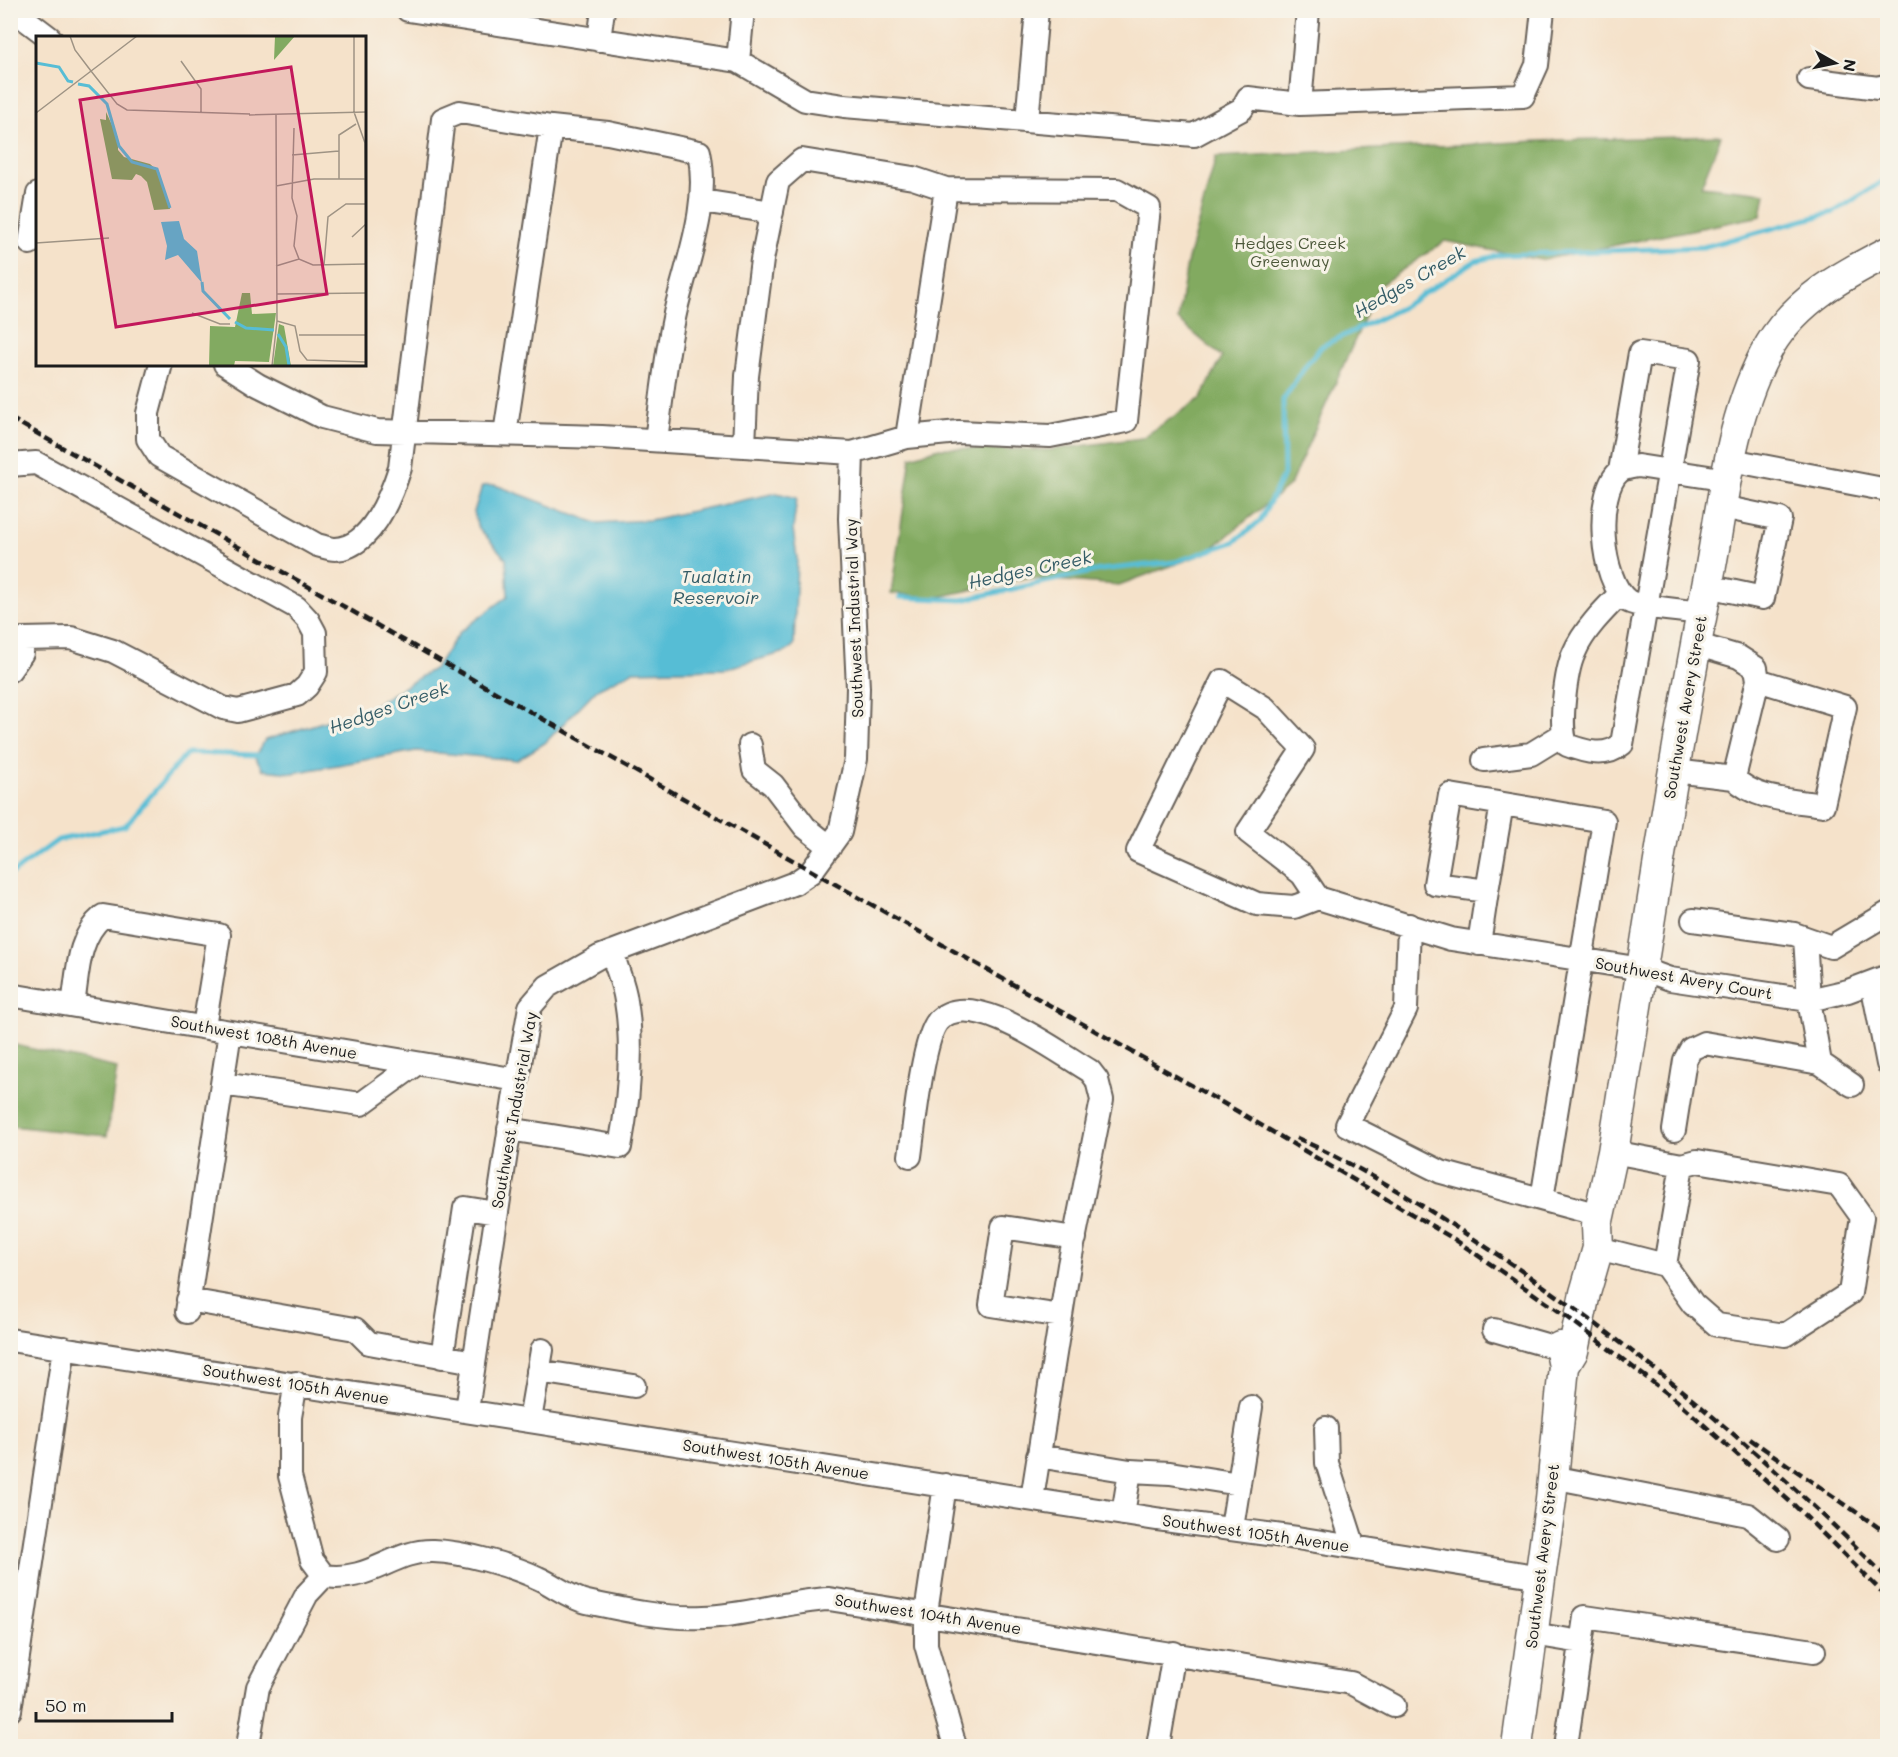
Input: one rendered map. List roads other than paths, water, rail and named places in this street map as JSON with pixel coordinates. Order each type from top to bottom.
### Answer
[{"type":"main road","name":"Southwest Avery Street","points":[[1517,1746],[1541,1576],[1562,1358],[1586,1243],[1598,1229],[1613,1152],[1695,644],[1727,482],[1748,391],[1758,367],[1783,327],[1817,293],[1887,252]]},
{"type":"street","points":[[408,10],[738,61],[805,100],[844,106],[1194,135],[1242,109],[1248,98],[1300,104],[1523,96],[1537,65],[1543,10]]},
{"type":"street","points":[[599,40],[603,10]]},
{"type":"street","points":[[738,61],[743,10]]},
{"type":"street","points":[[1027,121],[1037,10]]},
{"type":"street","points":[[1300,104],[1308,10]]},
{"type":"street","points":[[10,12],[36,25],[48,36]]},
{"type":"street","points":[[1809,80],[1878,88],[1887,85]]},
{"type":"street","points":[[160,366],[148,413],[148,439],[159,456],[316,545],[336,549],[356,543],[387,506],[400,468],[443,119],[460,112],[551,127],[608,133],[699,152],[704,173],[702,201],[675,311],[656,440]]},
{"type":"street","points":[[505,434],[551,127]]},
{"type":"street","points":[[231,366],[260,375],[322,417],[377,431],[656,440],[744,446],[852,453],[907,437],[960,432],[1050,436],[1126,421],[1149,208],[1117,190],[946,189],[913,178],[802,160],[778,181],[762,260],[747,376],[744,446]]},
{"type":"street","points":[[907,437],[946,189]]},
{"type":"street","points":[[702,201],[772,212]]},
{"type":"street","points":[[10,231],[34,246],[36,220]]},
{"type":"street","points":[[1620,594],[1600,614],[1573,653],[1562,718],[1562,735],[1567,745],[1589,752],[1605,752],[1622,744],[1647,605],[1671,470],[1689,360],[1640,353],[1620,471],[1614,480],[1607,502],[1603,535],[1605,558],[1620,594],[1631,603],[1647,605],[1763,598],[1779,519],[1727,482]]},
{"type":"street","name":"Southwest Industrial Way","points":[[467,1410],[530,1007],[548,986],[612,952],[784,888],[811,872],[840,832],[856,759],[858,687],[850,519],[852,453]]},
{"type":"street","points":[[10,465],[36,463],[296,607],[308,620],[315,633],[317,658],[316,672],[297,695],[238,711],[223,708],[113,651],[71,638],[22,639],[22,653],[10,670]]},
{"type":"street","points":[[1620,471],[1638,466],[1671,470],[1727,482],[1887,490]]},
{"type":"street","points":[[1695,644],[1749,662],[1756,668],[1758,680],[1734,778]]},
{"type":"street","points":[[1674,771],[1734,778],[1743,787],[1760,795],[1824,805],[1845,707],[1758,680]]},
{"type":"street","points":[[1222,681],[1265,708],[1302,749],[1248,832],[1302,874],[1318,898],[1294,907],[1257,904],[1138,850],[1222,681]]},
{"type":"street","points":[[1484,760],[1531,754],[1562,735]]},
{"type":"street","points":[[750,746],[754,770],[773,785],[805,827],[830,847]]},
{"type":"street","points":[[1487,891],[1435,884],[1450,795],[1604,821],[1542,1199]]},
{"type":"street","points":[[1479,944],[1502,804]]},
{"type":"street","name":"Southwest Avery Court","points":[[1318,898],[1451,939],[1642,969],[1670,979],[1809,1000],[1829,997],[1880,980]]},
{"type":"street","points":[[1693,920],[1794,934],[1831,947],[1887,913]]},
{"type":"street","points":[[73,1005],[84,939],[91,926],[103,916],[219,935],[204,1027]]},
{"type":"street","points":[[1409,925],[1406,1009],[1347,1125],[1441,1172],[1542,1199],[1665,1265],[1693,1304],[1717,1325],[1785,1335],[1850,1293],[1862,1217],[1839,1185],[1697,1161],[1682,1165],[1613,1152]]},
{"type":"street","points":[[1805,938],[1809,1000],[1820,1063]]},
{"type":"street","points":[[509,1130],[620,1147],[630,1074],[626,1000],[612,952]]},
{"type":"street","points":[[1880,980],[1887,1064]]},
{"type":"street","name":"Southwest 108th Avenue","points":[[10,995],[517,1080]]},
{"type":"street","points":[[910,1156],[929,1040],[938,1022],[951,1012],[967,1010],[997,1017],[1090,1071],[1097,1080],[1102,1100],[1060,1316],[1032,1500]]},
{"type":"street","points":[[230,1032],[188,1306],[355,1329],[369,1343],[474,1362]]},
{"type":"street","points":[[1674,1130],[1685,1060],[1690,1049],[1704,1043],[1820,1063],[1852,1085]]},
{"type":"street","points":[[222,1084],[361,1104],[416,1064]]},
{"type":"street","points":[[1665,1265],[1682,1165]]},
{"type":"street","points":[[442,1356],[465,1208],[496,1214]]},
{"type":"street","points":[[1060,1316],[991,1305],[1003,1227],[1075,1238]]},
{"type":"street","points":[[1494,1330],[1562,1358]]},
{"type":"street","name":"Southwest 105th Avenue","points":[[10,1340],[1032,1500],[1354,1546],[1541,1576]]},
{"type":"street","points":[[10,1710],[64,1348]]},
{"type":"street","points":[[530,1420],[540,1361],[634,1386]]},
{"type":"street","points":[[248,1746],[258,1687],[307,1594],[324,1576],[312,1560],[290,1476],[290,1417],[296,1383]]},
{"type":"street","points":[[1232,1528],[1251,1407]]},
{"type":"street","points":[[1326,1428],[1327,1463],[1354,1546]]},
{"type":"street","points":[[1038,1456],[1130,1471],[1170,1473],[1239,1484]]},
{"type":"street","points":[[1123,1514],[1130,1471]]},
{"type":"street","points":[[1552,1477],[1748,1515],[1778,1539]]},
{"type":"street","points":[[945,1485],[926,1613],[926,1645],[955,1746]]},
{"type":"street","name":"Southwest 104th Avenue","points":[[324,1576],[342,1578],[369,1573],[408,1555],[431,1551],[500,1565],[536,1577],[584,1601],[672,1616],[705,1617],[798,1601],[830,1599],[1351,1683],[1394,1706]]},
{"type":"street","points":[[1566,1746],[1585,1617],[1814,1651]]},
{"type":"street","points":[[1533,1634],[1581,1642]]},
{"type":"street","points":[[1158,1746],[1174,1653]]},
{"type":"water","name":"Tualatin Reservoir","points":[[495,485],[597,523],[650,520],[777,493],[797,498],[793,529],[797,558],[794,645],[786,652],[724,669],[633,671],[597,689],[545,743],[517,760],[416,751],[293,773],[263,770],[255,756],[265,740],[371,707],[435,668],[460,632],[508,596],[506,559],[477,526],[474,512],[482,486]]},
{"type":"waterway","name":"Hedges Creek","points":[[900,597],[962,600],[1100,570],[1175,562],[1234,542],[1260,521],[1284,474],[1283,400],[1309,361],[1322,346],[1401,308],[1475,261],[1501,255],[1703,247],[1834,212],[1888,178]]},
{"type":"waterway","name":"Hedges Creek","points":[[10,875],[58,840],[125,826],[187,753],[260,755]]},
{"type":"railway","points":[[10,418],[1237,1111],[1454,1239],[1566,1316],[1676,1400],[1795,1506],[1888,1598]]},
{"type":"railway","points":[[1297,1138],[1350,1164],[1427,1209],[1501,1257],[1604,1330],[1654,1368],[1750,1449],[1843,1534],[1888,1579]]},
{"type":"railway","points":[[1750,1439],[1888,1534]]},
{"type":"park label","name":"Hedges Creek Greenway","points":[[1290,252]]}]
